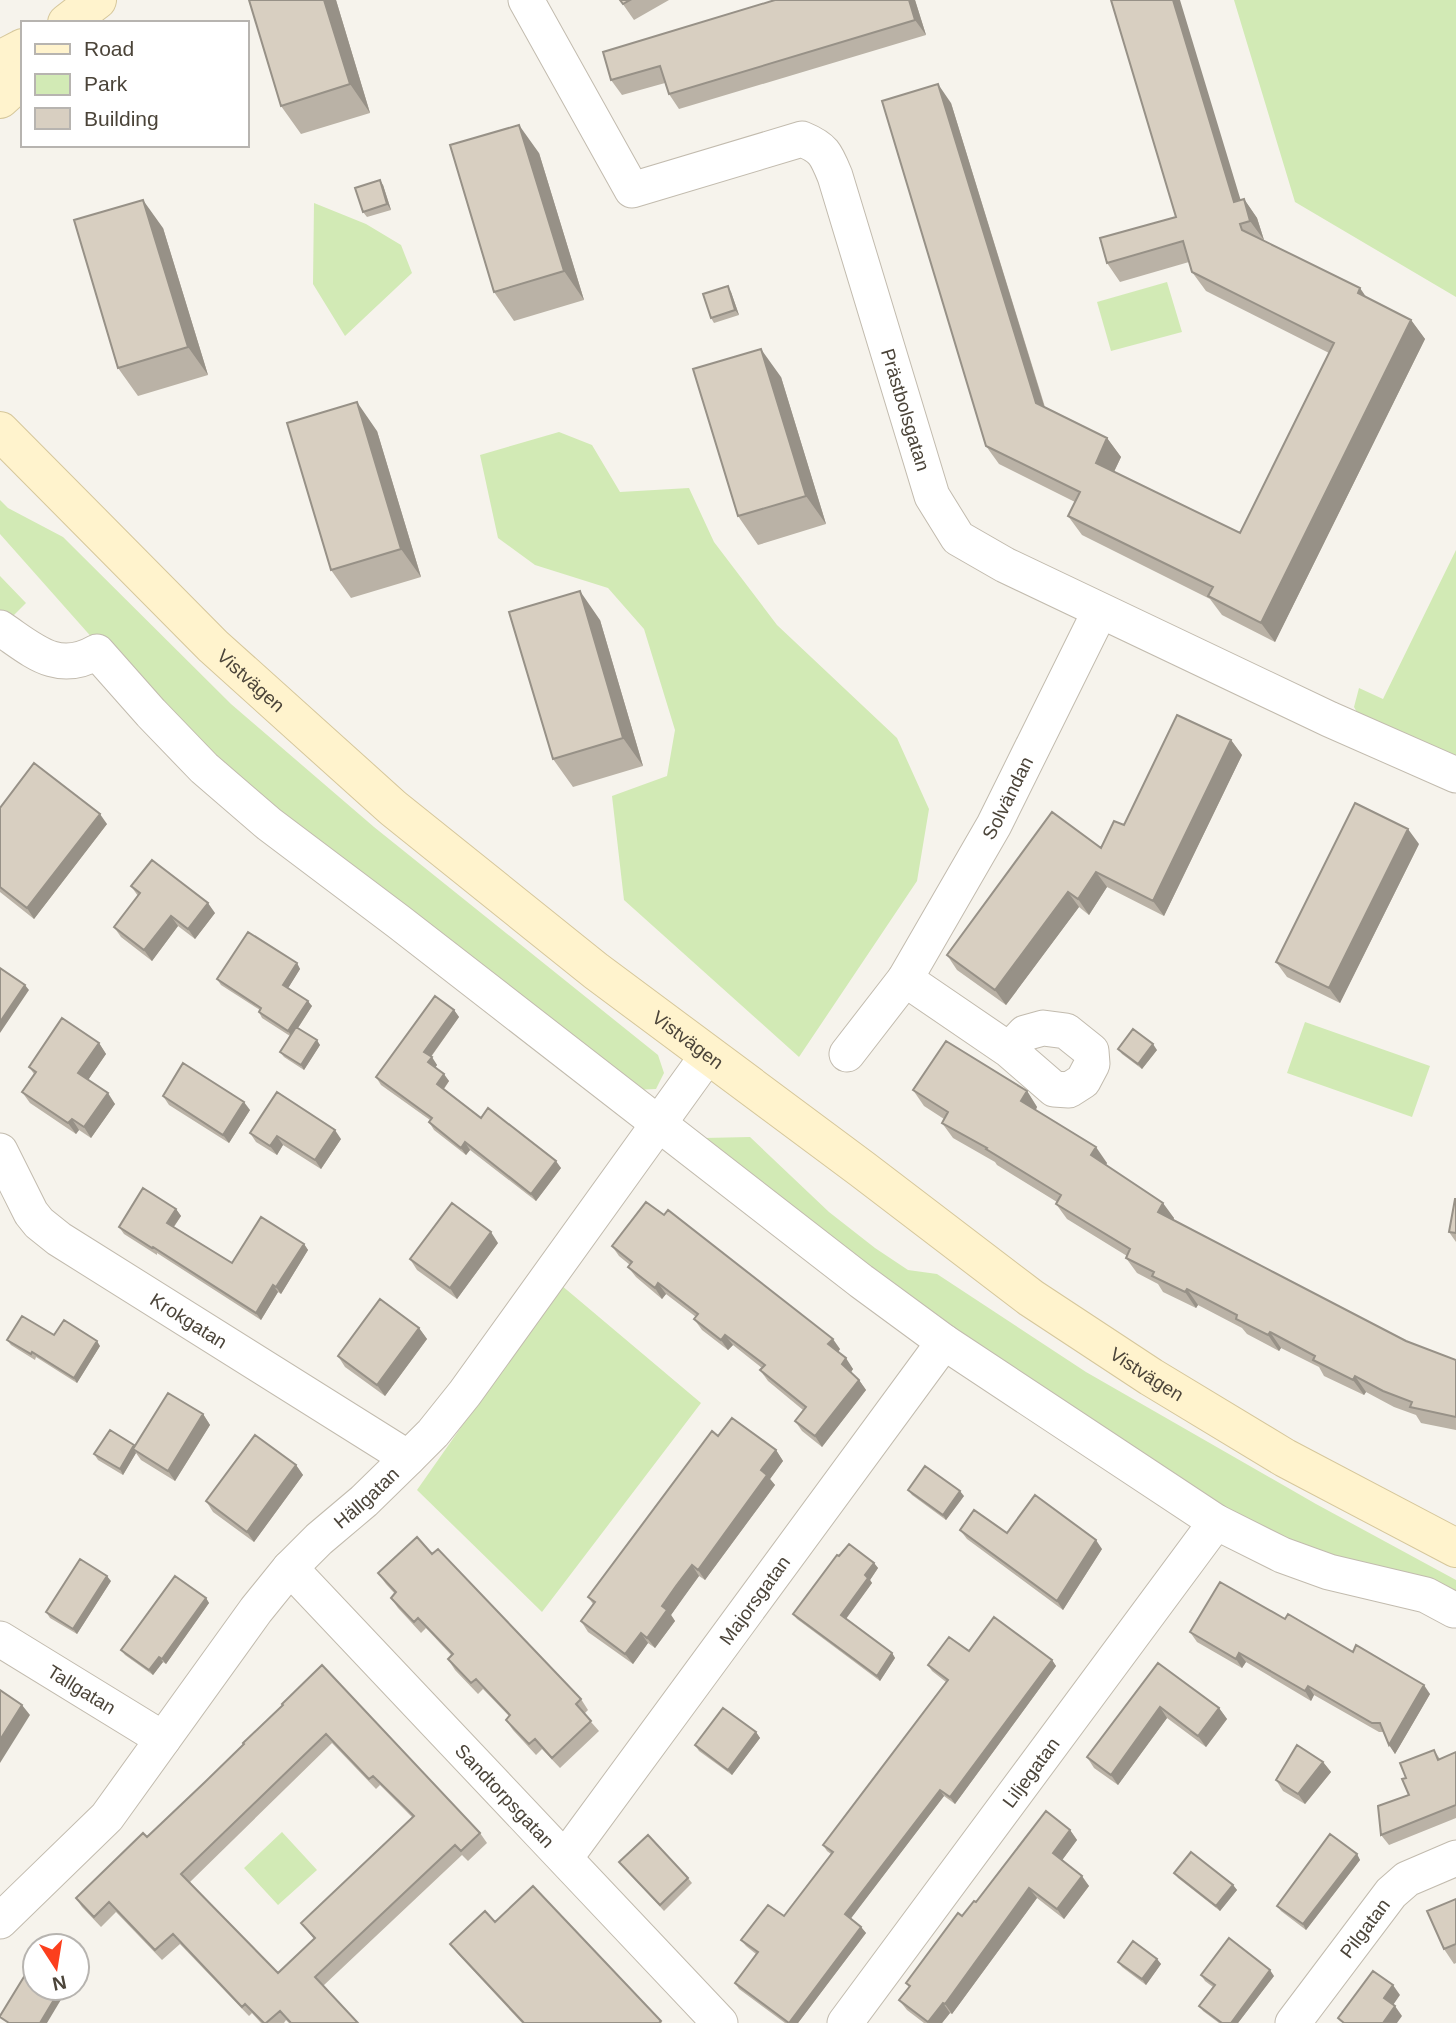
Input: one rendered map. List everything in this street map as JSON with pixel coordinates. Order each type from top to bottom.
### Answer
[{"type":"main road","points":[[70,21],[97,0]]},
{"type":"main road","points":[[0,60],[21,49]]},
{"type":"main road","points":[[0,99],[21,80]]},
{"type":"main road","name":"Vistvägen","points":[[0,430],[213,646],[393,808],[596,971],[1041,1306],[1151,1377],[1285,1458],[1456,1548]]},
{"type":"street","name":"Prästbolsgatan","points":[[526,0],[632,190],[802,139],[819,146],[835,176],[932,496],[958,538],[1005,565],[1100,611],[1329,719],[1456,775]]},
{"type":"street","name":"Solvändan","points":[[848,1054],[905,979],[994,825],[1100,611]]},
{"type":"street","points":[[0,628],[43,657],[58,662],[86,659],[97,652],[204,768],[269,824],[861,1281],[944,1342],[1216,1522],[1282,1555],[1329,1572],[1426,1595],[1454,1610]]},
{"type":"street","points":[[905,979],[1009,1050]]},
{"type":"street","name":"Hällgatan","points":[[0,1921],[107,1817],[256,1610],[290,1568],[319,1539],[364,1502],[433,1433],[465,1393],[708,1055]]},
{"type":"street","name":"Krokgatan","points":[[0,1151],[32,1213],[39,1223],[59,1239],[408,1458]]},
{"type":"street","name":"Majorsgatan","points":[[565,1858],[944,1342]]},
{"type":"street","name":"Liljegatan","points":[[845,2023],[1216,1522]]},
{"type":"street","name":"Sandtorpsgatan","points":[[290,1568],[720,2023]]},
{"type":"street","name":"Tallgatan","points":[[0,1639],[163,1739]]},
{"type":"street","name":"Pilgatan","points":[[1293,2023],[1391,1893],[1407,1879],[1456,1858]]},
{"type":"green space","points":[[1234,0],[1456,0],[1456,297],[1295,202]]},
{"type":"green space","points":[[314,203],[366,224],[401,245],[412,273],[345,336],[313,284]]},
{"type":"green space","points":[[1167,282],[1182,332],[1111,351],[1097,302]]},
{"type":"green space","points":[[559,432],[592,445],[620,492],[689,488],[714,542],[777,625],[897,738],[929,809],[917,881],[799,1057],[624,900],[612,796],[667,776],[675,730],[644,629],[608,588],[535,565],[498,538],[480,455]]},
{"type":"green space","points":[[0,500],[8,508],[63,537],[231,704],[374,827],[658,1055],[664,1073],[656,1089],[633,1090],[220,771],[126,676],[0,534]]},
{"type":"green space","points":[[1456,550],[1456,757],[1359,716],[1354,707],[1359,688],[1383,699]]},
{"type":"green space","points":[[0,576],[26,603],[5,624],[0,620]]},
{"type":"green space","points":[[1305,1022],[1430,1066],[1412,1117],[1287,1073]]},
{"type":"green space","points":[[750,1137],[829,1212],[908,1270],[937,1274],[1086,1372],[1316,1504],[1456,1580],[1456,1595],[1263,1533],[940,1323],[704,1138]]},
{"type":"green space","points":[[561,1285],[701,1403],[542,1612],[417,1490]]},
{"type":"green space","points":[[282,1832],[317,1870],[278,1905],[244,1868]]},
{"type":"building","points":[[249,0],[324,0],[350,84],[281,106]]},
{"type":"building","points":[[775,0],[909,0],[915,20],[669,94],[660,66],[611,80],[603,52]]},
{"type":"building","points":[[1111,0],[1173,0],[1234,202],[1244,199],[1250,221],[1240,224],[1242,230],[1360,288],[1358,293],[1411,320],[1261,623],[1208,596],[1213,587],[1068,516],[1080,492],[986,446],[882,101],[938,84],[1036,403],[1107,438],[1096,463],[1240,533],[1334,343],[1192,272],[1183,241],[1107,263],[1100,238],[1176,217]]},
{"type":"building","points":[[519,125],[564,271],[494,292],[450,145]]},
{"type":"building","points":[[380,180],[387,204],[363,212],[355,188]]},
{"type":"building","points":[[143,200],[188,347],[118,368],[74,220]]},
{"type":"building","points":[[728,286],[735,310],[711,318],[703,294]]},
{"type":"building","points":[[761,349],[806,496],[738,516],[693,369]]},
{"type":"building","points":[[357,402],[401,549],[331,570],[287,423]]},
{"type":"building","points":[[580,591],[623,738],[553,759],[509,612]]},
{"type":"building","points":[[1177,715],[1231,740],[1153,901],[1096,872],[1078,899],[1068,892],[995,990],[947,955],[1052,812],[1101,848],[1114,821],[1124,825]]},
{"type":"building","points":[[34,763],[100,814],[27,908],[0,887],[0,808]]},
{"type":"building","points":[[1355,803],[1408,829],[1329,988],[1276,962]]},
{"type":"building","points":[[152,860],[208,903],[188,929],[171,916],[144,950],[114,927],[140,893],[131,886]]},
{"type":"building","points":[[248,932],[297,963],[283,985],[308,1001],[288,1031],[259,1012],[261,1008],[217,979]]},
{"type":"building","points":[[0,968],[25,985],[0,1022]]},
{"type":"building","points":[[435,996],[454,1010],[424,1052],[432,1057],[428,1062],[444,1074],[437,1084],[481,1118],[488,1108],[556,1161],[531,1194],[465,1142],[461,1148],[429,1122],[432,1118],[376,1077]]},
{"type":"building","points":[[62,1018],[99,1043],[78,1073],[108,1093],[84,1127],[72,1119],[68,1123],[22,1092],[36,1072],[29,1067]]},
{"type":"building","points":[[296,1027],[317,1040],[301,1065],[280,1052]]},
{"type":"building","points":[[1133,1029],[1153,1044],[1138,1064],[1118,1049]]},
{"type":"building","points":[[946,1041],[1027,1091],[1021,1101],[1096,1147],[1091,1155],[1163,1203],[1158,1212],[1406,1341],[1456,1360],[1456,1417],[1410,1407],[1412,1402],[1355,1376],[1353,1380],[1313,1360],[1315,1356],[1270,1332],[1268,1335],[1236,1319],[1237,1315],[1187,1289],[1185,1292],[1152,1276],[1154,1272],[1126,1258],[1130,1249],[1056,1204],[1061,1195],[942,1123],[948,1112],[913,1090]]},
{"type":"building","points":[[183,1063],[244,1102],[223,1135],[163,1096]]},
{"type":"building","points":[[277,1092],[335,1130],[315,1160],[277,1136],[270,1146],[250,1133]]},
{"type":"building","points":[[143,1188],[176,1209],[167,1223],[232,1263],[261,1217],[304,1244],[256,1313],[119,1227]]},
{"type":"building","points":[[1456,1199],[1456,1233],[1449,1232]]},
{"type":"building","points":[[646,1202],[664,1215],[668,1210],[833,1339],[828,1344],[846,1358],[842,1364],[859,1380],[815,1436],[795,1421],[806,1407],[760,1370],[765,1365],[725,1335],[721,1340],[694,1319],[698,1314],[658,1283],[655,1288],[628,1267],[632,1262],[612,1246]]},
{"type":"building","points":[[452,1203],[491,1232],[450,1288],[410,1259]]},
{"type":"building","points":[[380,1299],[419,1328],[377,1385],[338,1356]]},
{"type":"building","points":[[22,1316],[54,1335],[64,1320],[97,1341],[74,1378],[7,1340]]},
{"type":"building","points":[[168,1393],[203,1414],[168,1471],[133,1449]]},
{"type":"building","points":[[732,1418],[776,1450],[761,1470],[767,1475],[698,1570],[692,1565],[676,1586],[662,1606],[667,1610],[647,1638],[641,1633],[625,1654],[581,1621],[595,1602],[588,1597],[712,1431],[718,1436]]},
{"type":"building","points":[[110,1430],[134,1445],[120,1469],[94,1454]]},
{"type":"building","points":[[255,1435],[296,1465],[247,1532],[206,1501]]},
{"type":"building","points":[[925,1466],[960,1491],[943,1515],[908,1490]]},
{"type":"building","points":[[1035,1495],[1096,1540],[1057,1601],[960,1530],[974,1510],[1007,1533]]},
{"type":"building","points":[[417,1537],[432,1554],[438,1549],[581,1699],[576,1704],[591,1721],[552,1758],[535,1739],[529,1744],[506,1720],[510,1715],[476,1679],[471,1683],[448,1659],[453,1654],[418,1618],[414,1622],[391,1598],[396,1592],[378,1573]]},
{"type":"building","points":[[849,1544],[874,1563],[865,1575],[868,1578],[841,1615],[892,1653],[877,1676],[793,1614],[837,1555]]},
{"type":"building","points":[[80,1559],[107,1576],[73,1629],[46,1612]]},
{"type":"building","points":[[175,1576],[206,1598],[162,1659],[159,1657],[149,1670],[121,1650]]},
{"type":"building","points":[[1220,1582],[1285,1619],[1288,1614],[1353,1652],[1356,1645],[1424,1685],[1389,1745],[1380,1723],[1372,1723],[1308,1686],[1305,1691],[1239,1653],[1236,1659],[1190,1632]]},
{"type":"building","points":[[994,1617],[1052,1660],[950,1797],[940,1790],[845,1914],[861,1927],[789,2023],[735,1983],[758,1952],[741,1940],[768,1905],[784,1916],[833,1852],[823,1845],[948,1680],[928,1665],[949,1637],[969,1651]]},
{"type":"building","points":[[1158,1663],[1219,1708],[1198,1736],[1160,1707],[1111,1775],[1087,1757]]},
{"type":"building","points":[[322,1665],[480,1833],[461,1851],[455,1845],[315,1977],[358,2023],[291,2023],[280,2011],[264,2023],[245,2004],[242,2007],[173,1934],[155,1950],[109,1902],[94,1917],[76,1898],[143,1833],[147,1837]],"holes":[[[326,1734],[369,1779],[373,1776],[414,1816],[301,1923],[315,1938],[278,1973],[181,1874]]]},
{"type":"building","points":[[0,1690],[22,1705],[0,1740]]},
{"type":"building","points":[[723,1708],[756,1732],[728,1770],[695,1745]]},
{"type":"building","points":[[1297,1745],[1323,1762],[1298,1794],[1276,1780]]},
{"type":"building","points":[[1434,1750],[1438,1760],[1456,1752],[1456,1805],[1381,1835],[1378,1806],[1409,1795],[1402,1779],[1406,1778],[1400,1763]]},
{"type":"building","points":[[1046,1811],[1070,1830],[1053,1853],[1082,1876],[1057,1909],[1029,1888],[945,2004],[943,2003],[928,2022],[899,2000],[910,1986],[906,1983],[958,1913],[962,1916],[974,1901],[976,1902]]},
{"type":"building","points":[[1330,1834],[1357,1854],[1303,1924],[1277,1906]]},
{"type":"building","points":[[648,1835],[688,1878],[660,1905],[619,1862]]},
{"type":"building","points":[[1191,1852],[1233,1885],[1216,1906],[1174,1873]]},
{"type":"building","points":[[533,1886],[661,2021],[659,2023],[524,2023],[450,1944],[485,1911],[495,1922]]},
{"type":"building","points":[[1456,1899],[1456,1944],[1444,1949],[1427,1911]]},
{"type":"building","points":[[1229,1938],[1270,1970],[1231,2023],[1222,2023],[1199,2006],[1215,1985],[1201,1975]]},
{"type":"building","points":[[1133,1941],[1157,1959],[1142,1979],[1118,1962]]},
{"type":"building","points":[[1373,1971],[1393,1985],[1384,1998],[1395,2006],[1383,2023],[1344,2023],[1338,2018]]},
{"type":"building","points":[[21,1982],[21,2002],[53,2002],[40,2023],[9,2023],[0,2016]]}]
